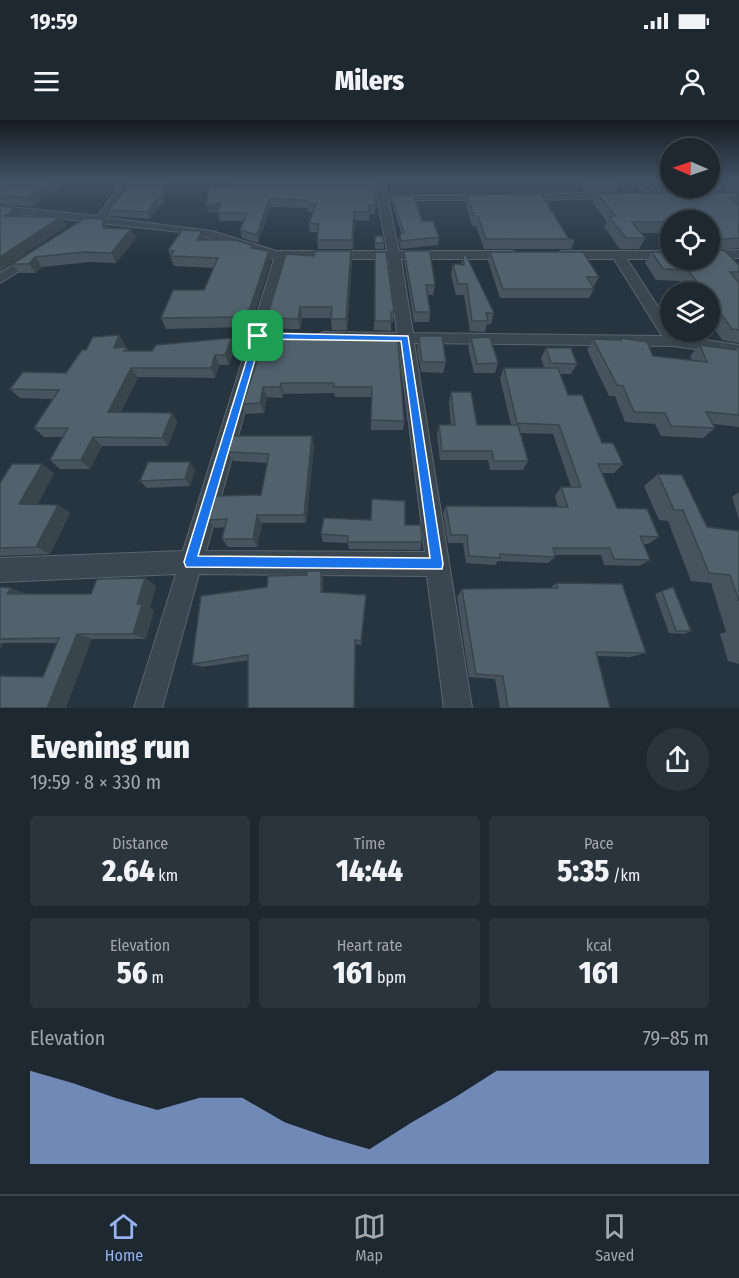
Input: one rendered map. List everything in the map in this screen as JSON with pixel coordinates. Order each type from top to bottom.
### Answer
[{"type":"street","points":[[72,231],[95,219],[106,206]]},
{"type":"street","points":[[385,206],[458,708]]},
{"type":"street","points":[[0,209],[182,229],[277,255],[524,255]]},
{"type":"street","points":[[0,279],[44,250]]},
{"type":"street","points":[[720,255],[739,254]]},
{"type":"street","points":[[148,708],[190,562],[264,336],[281,260],[277,255]]},
{"type":"street","points":[[548,255],[660,255]]},
{"type":"street","points":[[619,256],[660,321]]},
{"type":"street","points":[[0,294],[16,269]]},
{"type":"street","points":[[303,337],[660,341]]},
{"type":"street","points":[[680,342],[739,350]]},
{"type":"street","points":[[0,570],[190,562],[437,564]]},
{"type":"building","points":[[0,206],[15,208],[5,216],[61,217],[0,257]]},
{"type":"building","points":[[112,206],[152,206],[148,212],[109,210]]},
{"type":"building","points":[[219,206],[267,206],[257,235],[240,230],[247,213],[218,213]]},
{"type":"building","points":[[315,206],[369,206],[369,212],[354,212],[352,240],[317,240],[319,224],[309,223]]},
{"type":"building","points":[[395,206],[417,206],[422,221],[433,221],[439,237],[401,241],[400,233],[404,233]]},
{"type":"building","points":[[471,206],[549,206],[569,239],[486,239],[478,216],[474,216]]},
{"type":"building","points":[[608,206],[739,206],[739,238],[720,240],[720,210],[660,210],[660,222],[632,222],[645,238],[626,238],[609,217],[615,216]]},
{"type":"building","points":[[85,218],[103,219],[103,228],[131,229],[111,253],[84,252],[35,257],[29,264],[12,264]]},
{"type":"building","points":[[182,230],[202,231],[197,240],[235,240],[252,245],[251,248],[269,251],[248,314],[242,317],[161,318],[173,290],[204,290],[218,258],[170,256],[174,251],[168,250]]},
{"type":"building","points":[[375,236],[383,236],[384,243],[375,243]]},
{"type":"building","points":[[720,250],[724,250],[739,265],[739,272],[730,272],[739,283],[739,330],[732,329],[720,313],[720,282],[697,282],[688,270],[720,270]]},
{"type":"building","points":[[315,251],[351,251],[346,319],[331,319],[332,307],[300,307],[298,319],[271,318],[272,314],[268,314],[286,254],[314,256]]},
{"type":"building","points":[[404,251],[430,251],[435,285],[426,285],[430,312],[415,312]]},
{"type":"building","points":[[375,252],[386,252],[394,312],[391,312],[391,321],[375,321]]},
{"type":"building","points":[[490,252],[583,252],[599,277],[587,277],[594,289],[503,289]]},
{"type":"building","points":[[652,252],[660,252],[660,264]]},
{"type":"building","points":[[466,255],[494,313],[486,313],[488,321],[472,321],[467,284],[458,284],[453,264],[464,265],[463,256]]},
{"type":"building","points":[[266,333],[345,334],[345,338],[375,338],[375,334],[392,335],[392,339],[398,339],[404,421],[371,420],[372,387],[334,387],[334,383],[281,383],[280,387],[263,387],[260,403],[243,404]]},
{"type":"building","points":[[119,335],[114,348],[126,347],[124,351],[152,351],[156,345],[232,338],[225,355],[215,355],[211,368],[131,368],[108,412],[172,413],[162,438],[93,437],[81,460],[50,460],[68,428],[34,428],[59,390],[10,389],[23,372],[66,373],[82,350],[86,350],[93,337]]},
{"type":"building","points":[[421,336],[442,336],[446,362],[422,362],[419,338]]},
{"type":"building","points":[[490,337],[498,363],[477,364],[471,338]]},
{"type":"building","points":[[621,338],[647,342],[653,356],[707,362],[700,345],[736,350],[735,348],[739,348],[739,415],[706,412],[715,428],[671,426],[665,413],[634,412],[623,386],[617,385],[593,339],[621,340]]},
{"type":"building","points":[[546,348],[571,348],[577,364],[551,363]]},
{"type":"building","points":[[504,368],[558,368],[568,395],[582,395],[602,443],[613,443],[623,464],[598,464],[617,508],[647,509],[659,537],[640,536],[650,560],[614,559],[610,548],[553,548],[555,557],[500,554],[500,558],[469,556],[467,535],[451,535],[446,506],[568,507],[561,487],[581,487],[559,425],[517,423]]},
{"type":"building","points":[[451,392],[471,392],[477,425],[518,425],[528,461],[494,461],[492,451],[442,451],[439,425],[455,425]]},
{"type":"building","points":[[233,436],[312,436],[304,515],[257,515],[253,539],[222,539],[227,519],[209,520],[216,496],[261,495],[269,454],[228,452]]},
{"type":"building","points":[[148,462],[190,462],[185,479],[140,481]]},
{"type":"building","points":[[12,464],[42,464],[19,504],[58,505],[36,547],[0,548],[0,483]]},
{"type":"building","points":[[658,474],[682,475],[707,527],[739,531],[739,601],[730,575],[709,573],[683,510],[674,510]]},
{"type":"building","points":[[372,499],[405,501],[405,525],[421,525],[422,542],[348,542],[348,536],[321,534],[324,518],[371,520]]},
{"type":"building","points":[[307,571],[321,571],[321,592],[366,595],[361,641],[355,640],[354,708],[248,708],[248,655],[192,664],[201,596],[267,587],[268,576],[307,575]]},
{"type":"building","points":[[145,578],[137,604],[142,604],[133,634],[77,634],[47,708],[0,708],[0,676],[43,677],[59,638],[0,639],[0,587],[11,588],[7,594],[91,594],[97,579]]},
{"type":"building","points":[[556,583],[622,584],[646,653],[596,652],[610,708],[508,708],[503,676],[476,674],[462,589],[558,588]]},
{"type":"building","points":[[673,587],[691,631],[676,631],[662,591]]},
{"type":"route","points":[[258,336],[405,338],[437,564],[190,562],[258,336]]}]
